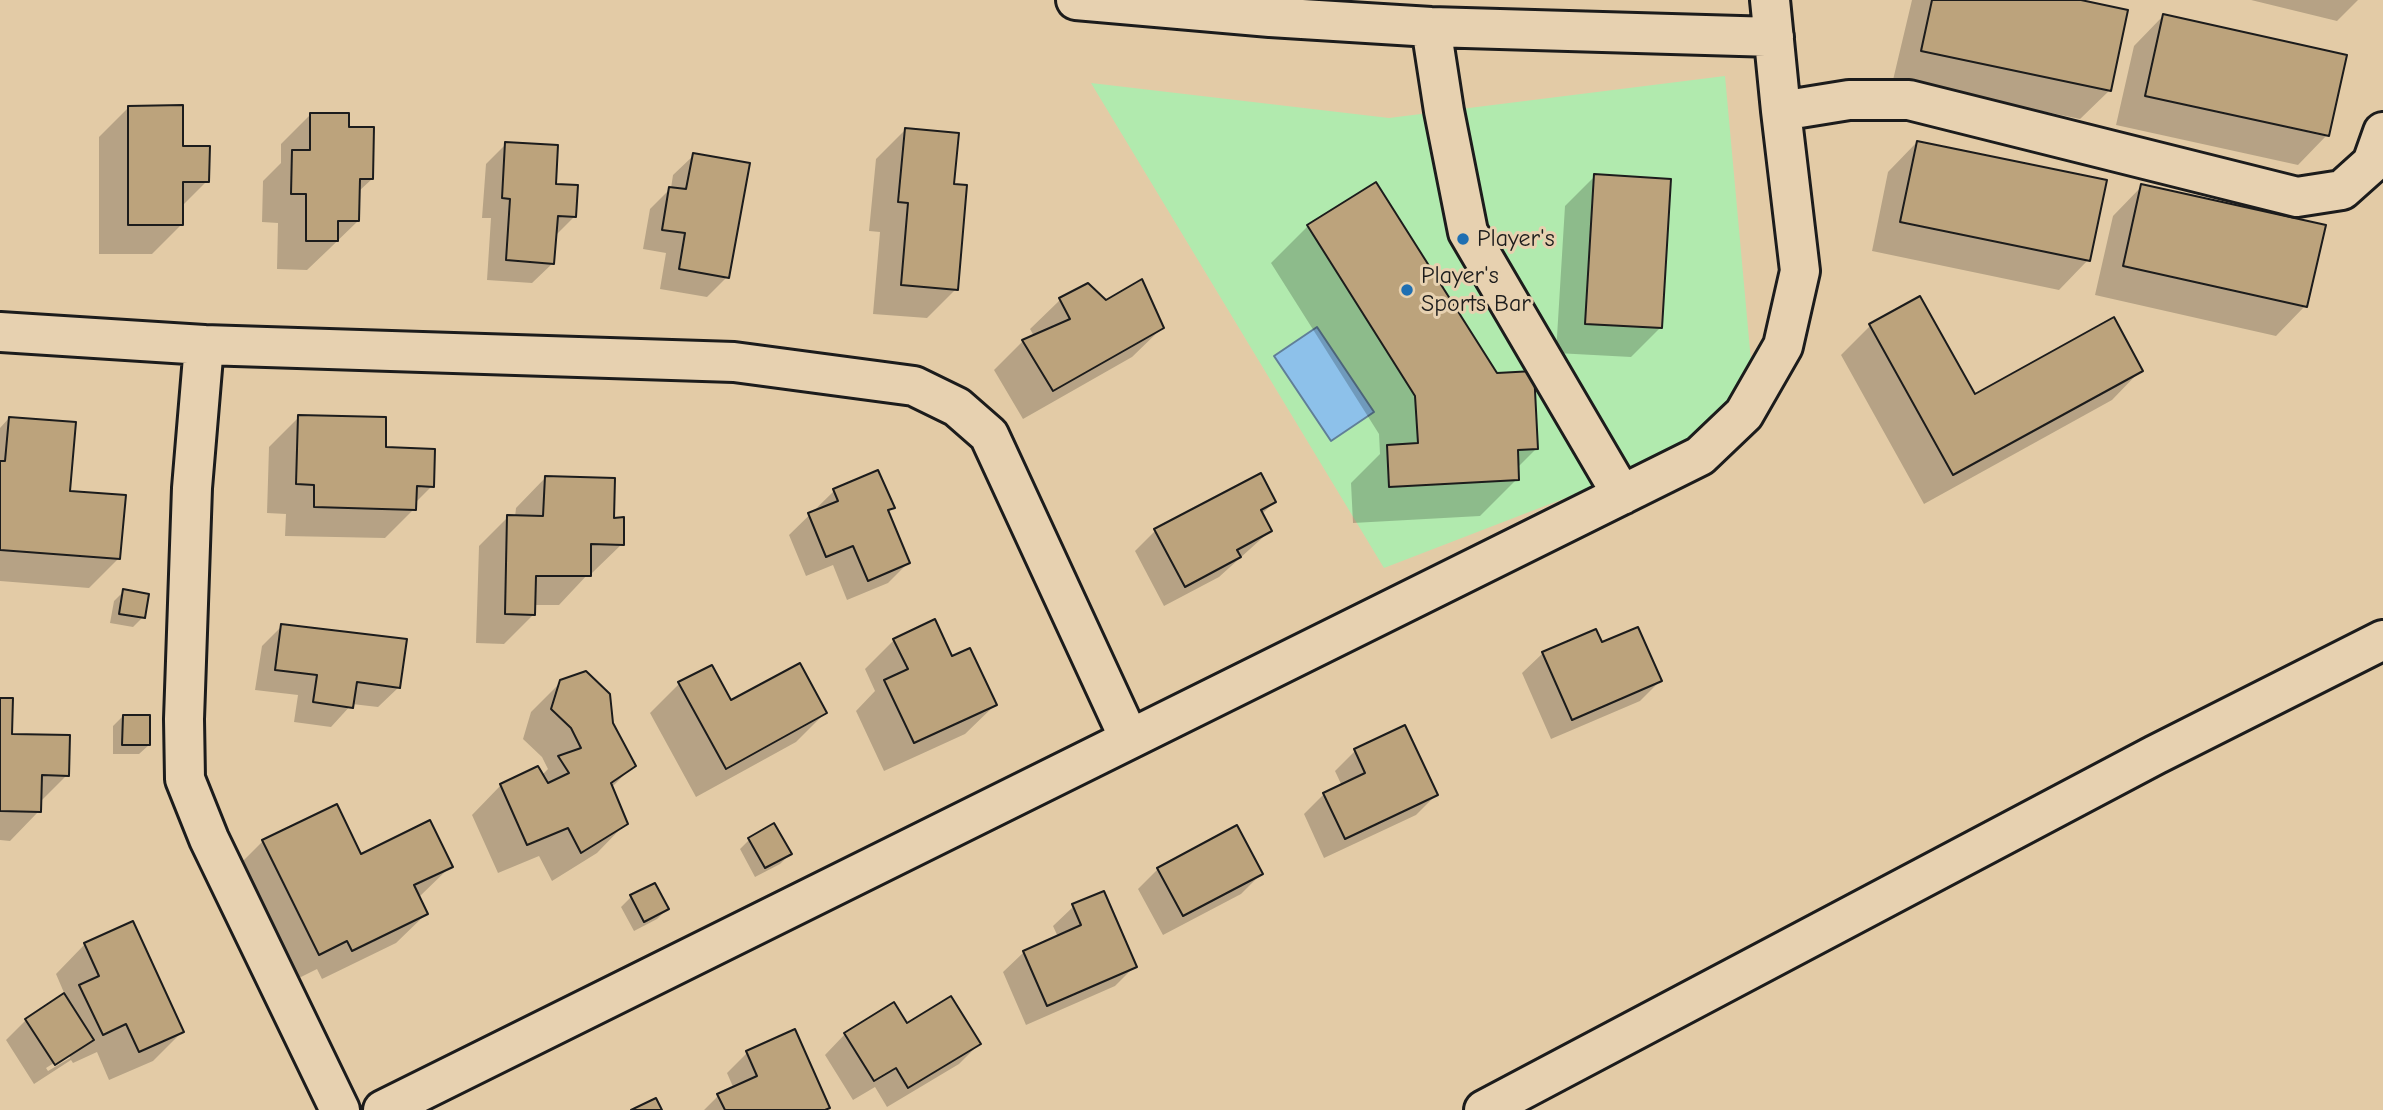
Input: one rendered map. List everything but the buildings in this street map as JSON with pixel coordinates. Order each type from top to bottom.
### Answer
[{"type":"street","points":[[383,1110],[1700,456],[1744,414],[1783,346],[1800,271],[1772,18],[1431,27],[1270,17],[1076,0]]},
{"type":"street","points":[[1431,27],[1444,111],[1468,232],[1622,495]]},
{"type":"street","points":[[1781,111],[1849,100],[1909,100],[2297,197],[2342,190],[2372,163],[2383,132]]},
{"type":"street","points":[[0,332],[204,345],[734,362],[914,386],[957,407],[989,435],[1129,738]]},
{"type":"street","points":[[204,345],[192,488],[184,719],[185,779],[209,839],[340,1110]]},
{"type":"street","points":[[1484,1110],[2143,761],[2383,640]]},
{"type":"green space","name":"Player's","points":[[1725,76],[1751,361],[1714,430],[1612,480],[1384,568],[1091,83],[1389,118]]},
{"type":"water","points":[[1317,327],[1374,412],[1331,441],[1274,356]]},
{"type":"place","name":"Player's","points":[[1463,239]]},
{"type":"place","name":"Player's Sports Bar","points":[[1407,290]]}]
